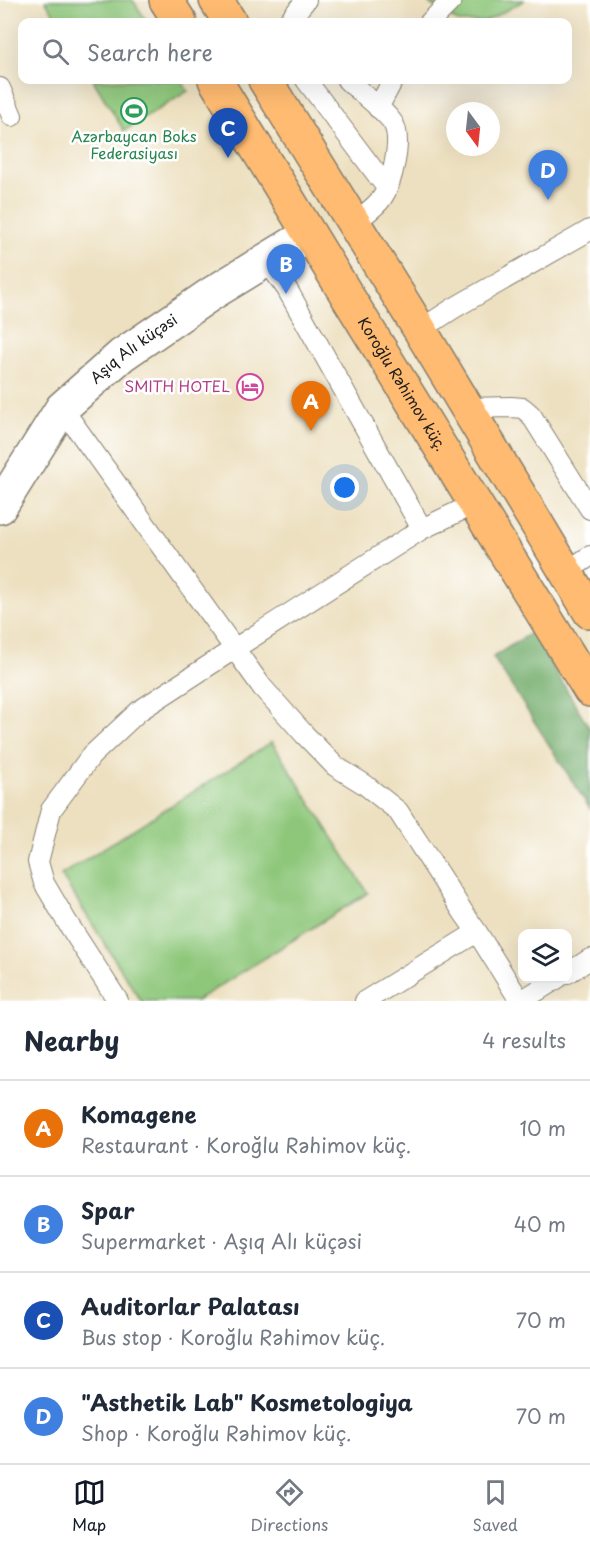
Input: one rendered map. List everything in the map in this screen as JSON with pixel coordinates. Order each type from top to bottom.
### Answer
[{"type":"main road","points":[[166,0],[177,18]]},
{"type":"main road","points":[[216,0],[227,18]]},
{"type":"main road","name":"Koroğlu Rəhimov küç.","points":[[217,84],[590,690]]},
{"type":"main road","points":[[267,84],[468,408],[578,564],[590,612]]},
{"type":"street","name":"Aşıq Alı küçəsi","points":[[0,507],[62,408],[122,355],[211,294],[309,234]]},
{"type":"lane","points":[[291,18],[306,0]]},
{"type":"lane","points":[[434,18],[452,0]]},
{"type":"lane","points":[[309,84],[387,188]]},
{"type":"lane","points":[[351,84],[389,118],[397,134],[393,170],[387,188],[378,203],[354,223]]},
{"type":"lane","points":[[378,108],[391,84]]},
{"type":"lane","points":[[0,88],[12,116]]},
{"type":"lane","points":[[420,330],[590,230]]},
{"type":"lane","points":[[266,260],[287,289],[422,529]]},
{"type":"lane","points":[[62,408],[262,687],[335,766],[364,784],[398,811],[521,1001],[550,983]]},
{"type":"lane","points":[[468,408],[523,408],[531,415],[590,509]]},
{"type":"lane","points":[[118,1001],[44,883],[38,862],[51,810],[91,756],[139,711],[422,529],[476,503]]},
{"type":"lane","points":[[365,1001],[477,932]]},
{"type":"lane","points":[[572,970],[590,959]]},
{"type":"green space","points":[[45,0],[133,0],[144,18],[56,18]]},
{"type":"green space","points":[[424,0],[525,0],[492,18],[452,18]]},
{"type":"green space","name":"Azərbaycan Boks Federasiyası","points":[[95,84],[184,84],[188,91],[124,131]]},
{"type":"green space","points":[[532,632],[590,729],[590,809],[493,657]]},
{"type":"green space","points":[[272,742],[368,893],[196,1001],[141,1001],[61,875]]},
{"type":"place","name":"Azərbaycan Boks Federasiyası","points":[[134,111]]},
{"type":"place","name":"Auditorlar Palatası","points":[[228,158]]},
{"type":"place","name":"\"Asthetik Lab\" Kosmetologiya","points":[[548,200]]},
{"type":"place","name":"Spar","points":[[286,294]]},
{"type":"place","name":"SMITH HOTEL","points":[[250,387]]},
{"type":"place","name":"Komagene","points":[[311,431]]}]
